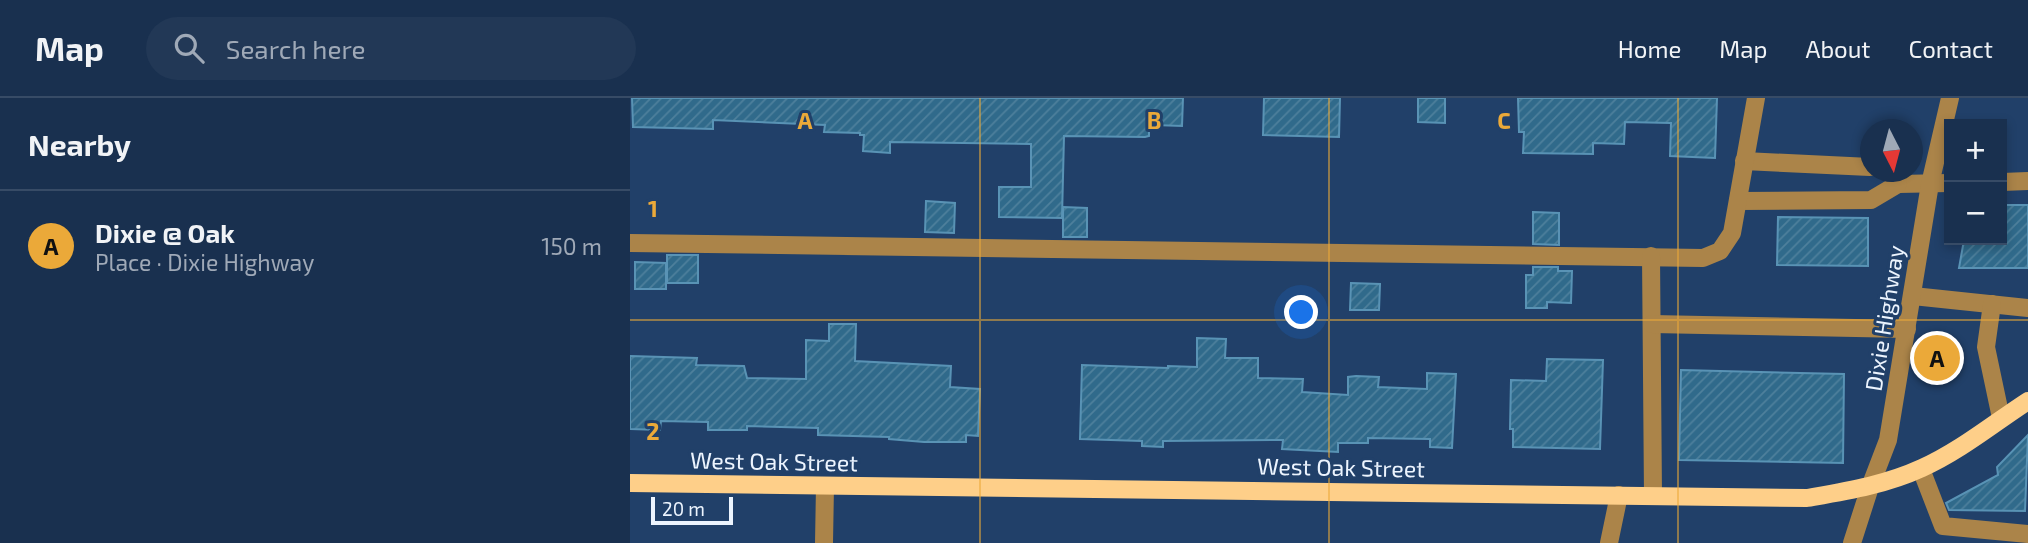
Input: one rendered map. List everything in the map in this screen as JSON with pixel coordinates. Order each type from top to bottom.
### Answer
[{"type":"main road","name":"West Oak Street","points":[[630,483],[1807,498],[1870,487],[1921,469],[1978,436],[2028,401]]},
{"type":"street","points":[[630,243],[1703,257],[1720,251],[1732,233],[1755,98]]},
{"type":"street","name":"Dixie Highway","points":[[1852,543],[1888,440],[1930,184],[1950,98]]},
{"type":"street","points":[[1744,161],[1860,166]]},
{"type":"street","points":[[2007,182],[2028,181]]},
{"type":"street","points":[[1738,201],[1871,200],[1890,182]]},
{"type":"street","points":[[1918,182],[1944,183]]},
{"type":"street","points":[[1651,256],[1653,496]]},
{"type":"street","points":[[1913,296],[2028,308]]},
{"type":"street","points":[[1992,304],[1986,347],[2001,418]]},
{"type":"street","points":[[1652,324],[1907,328]]},
{"type":"street","points":[[1921,469],[1943,526],[2028,534]]},
{"type":"street","points":[[824,543],[825,486]]},
{"type":"street","points":[[1609,543],[1619,495]]},
{"type":"building","points":[[632,98],[1183,98],[1182,126],[1154,125],[1154,130],[1149,130],[1149,136],[1145,137],[1064,136],[1062,218],[999,217],[999,187],[1031,187],[1031,144],[890,142],[890,153],[863,151],[864,135],[824,132],[825,125],[713,120],[713,129],[633,127]]},
{"type":"building","points":[[1264,98],[1340,98],[1339,137],[1263,135]]},
{"type":"building","points":[[1418,98],[1445,98],[1445,123],[1418,122]]},
{"type":"building","points":[[1518,98],[1717,98],[1715,158],[1670,156],[1671,123],[1625,122],[1624,144],[1593,143],[1593,154],[1523,153],[1524,132],[1519,132]]},
{"type":"building","points":[[926,201],[955,203],[954,233],[925,232]]},
{"type":"building","points":[[2007,205],[2028,205],[2028,268],[1959,268],[1963,245],[2007,245]]},
{"type":"building","points":[[1063,207],[1087,208],[1087,237],[1063,237]]},
{"type":"building","points":[[1533,212],[1559,213],[1559,245],[1533,244]]},
{"type":"building","points":[[1778,217],[1868,218],[1868,266],[1777,265]]},
{"type":"building","points":[[667,255],[698,255],[698,283],[667,283]]},
{"type":"building","points":[[635,262],[666,263],[666,289],[635,289]]},
{"type":"building","points":[[1533,267],[1558,267],[1558,271],[1572,271],[1571,303],[1547,302],[1547,308],[1526,308],[1526,275],[1533,275]]},
{"type":"building","points":[[1351,283],[1380,284],[1379,310],[1350,310]]},
{"type":"building","points":[[829,324],[856,324],[855,361],[951,366],[950,387],[980,389],[978,436],[966,435],[966,442],[924,442],[889,437],[818,435],[818,428],[747,426],[747,430],[708,430],[708,422],[661,421],[660,430],[630,429],[630,356],[697,358],[696,365],[744,366],[747,378],[806,379],[806,340],[829,341]]},
{"type":"building","points":[[1197,338],[1226,339],[1225,358],[1258,358],[1258,378],[1303,379],[1302,392],[1348,395],[1348,377],[1356,376],[1379,377],[1378,387],[1427,389],[1427,373],[1456,374],[1452,448],[1430,447],[1430,439],[1368,438],[1368,443],[1338,443],[1338,452],[1282,449],[1283,440],[1163,441],[1163,447],[1142,446],[1142,441],[1080,439],[1082,365],[1197,367]]},
{"type":"building","points":[[1547,359],[1603,360],[1600,449],[1513,447],[1513,429],[1510,429],[1511,380],[1546,381]]},
{"type":"building","points":[[1681,370],[1844,374],[1843,463],[1679,460]]},
{"type":"building","points":[[2028,435],[2025,511],[1949,510],[1946,503],[1998,475],[1997,467]]},
{"type":"place","name":"Dixie @ Oak","points":[[1937,358]]}]
